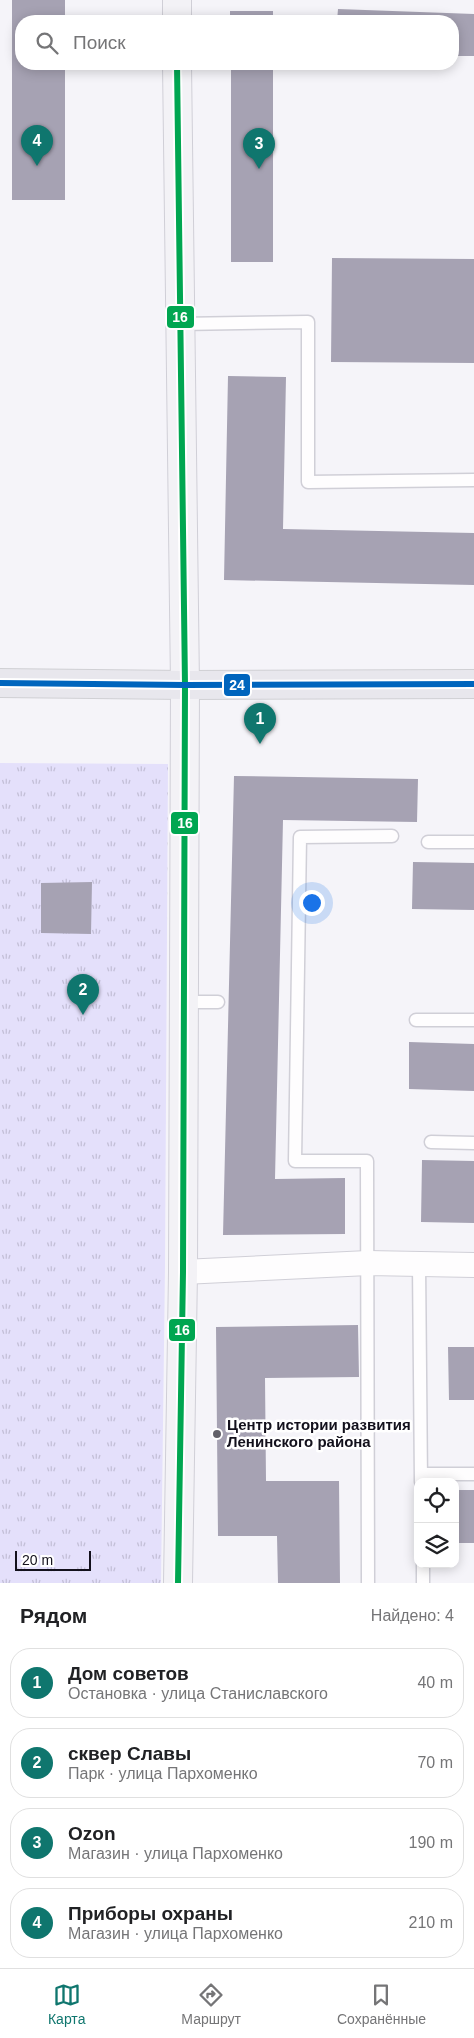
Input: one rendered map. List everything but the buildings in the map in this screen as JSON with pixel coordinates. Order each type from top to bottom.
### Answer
[{"type":"main road","points":[[0,683],[185,685],[474,684]]},
{"type":"street","points":[[176,0],[177,15]]},
{"type":"street","points":[[177,70],[185,685],[183,1272],[178,1583]]},
{"type":"street","points":[[183,1272],[368,1264],[474,1265]]},
{"type":"lane","points":[[180,324],[308,322],[308,482],[474,480]]},
{"type":"lane","points":[[368,1583],[367,1160],[295,1161],[300,837],[392,836]]},
{"type":"lane","points":[[428,842],[474,842]]},
{"type":"lane","points":[[184,1002],[218,1002]]},
{"type":"lane","points":[[416,1020],[474,1020]]},
{"type":"lane","points":[[431,1142],[474,1143]]},
{"type":"lane","points":[[419,1264],[421,1478],[474,1474]]},
{"type":"lane","points":[[423,1568],[423,1583]]},
{"type":"green space","points":[[0,763],[168,764],[161,1583],[0,1583]]},
{"type":"transit line","name":"16","points":[[177,70],[185,685],[183,1272],[178,1583]]},
{"type":"transit line","name":"24","points":[[0,683],[185,685],[474,684]]},
{"type":"place","name":"Приборы охраны","points":[[37,166]]},
{"type":"place","name":"Ozon","points":[[259,169]]},
{"type":"place","name":"Дом советов","points":[[260,744]]},
{"type":"place","name":"сквер Славы","points":[[83,1015]]},
{"type":"place","name":"Центр истории развития Ленинского района","points":[[217,1434]]}]
